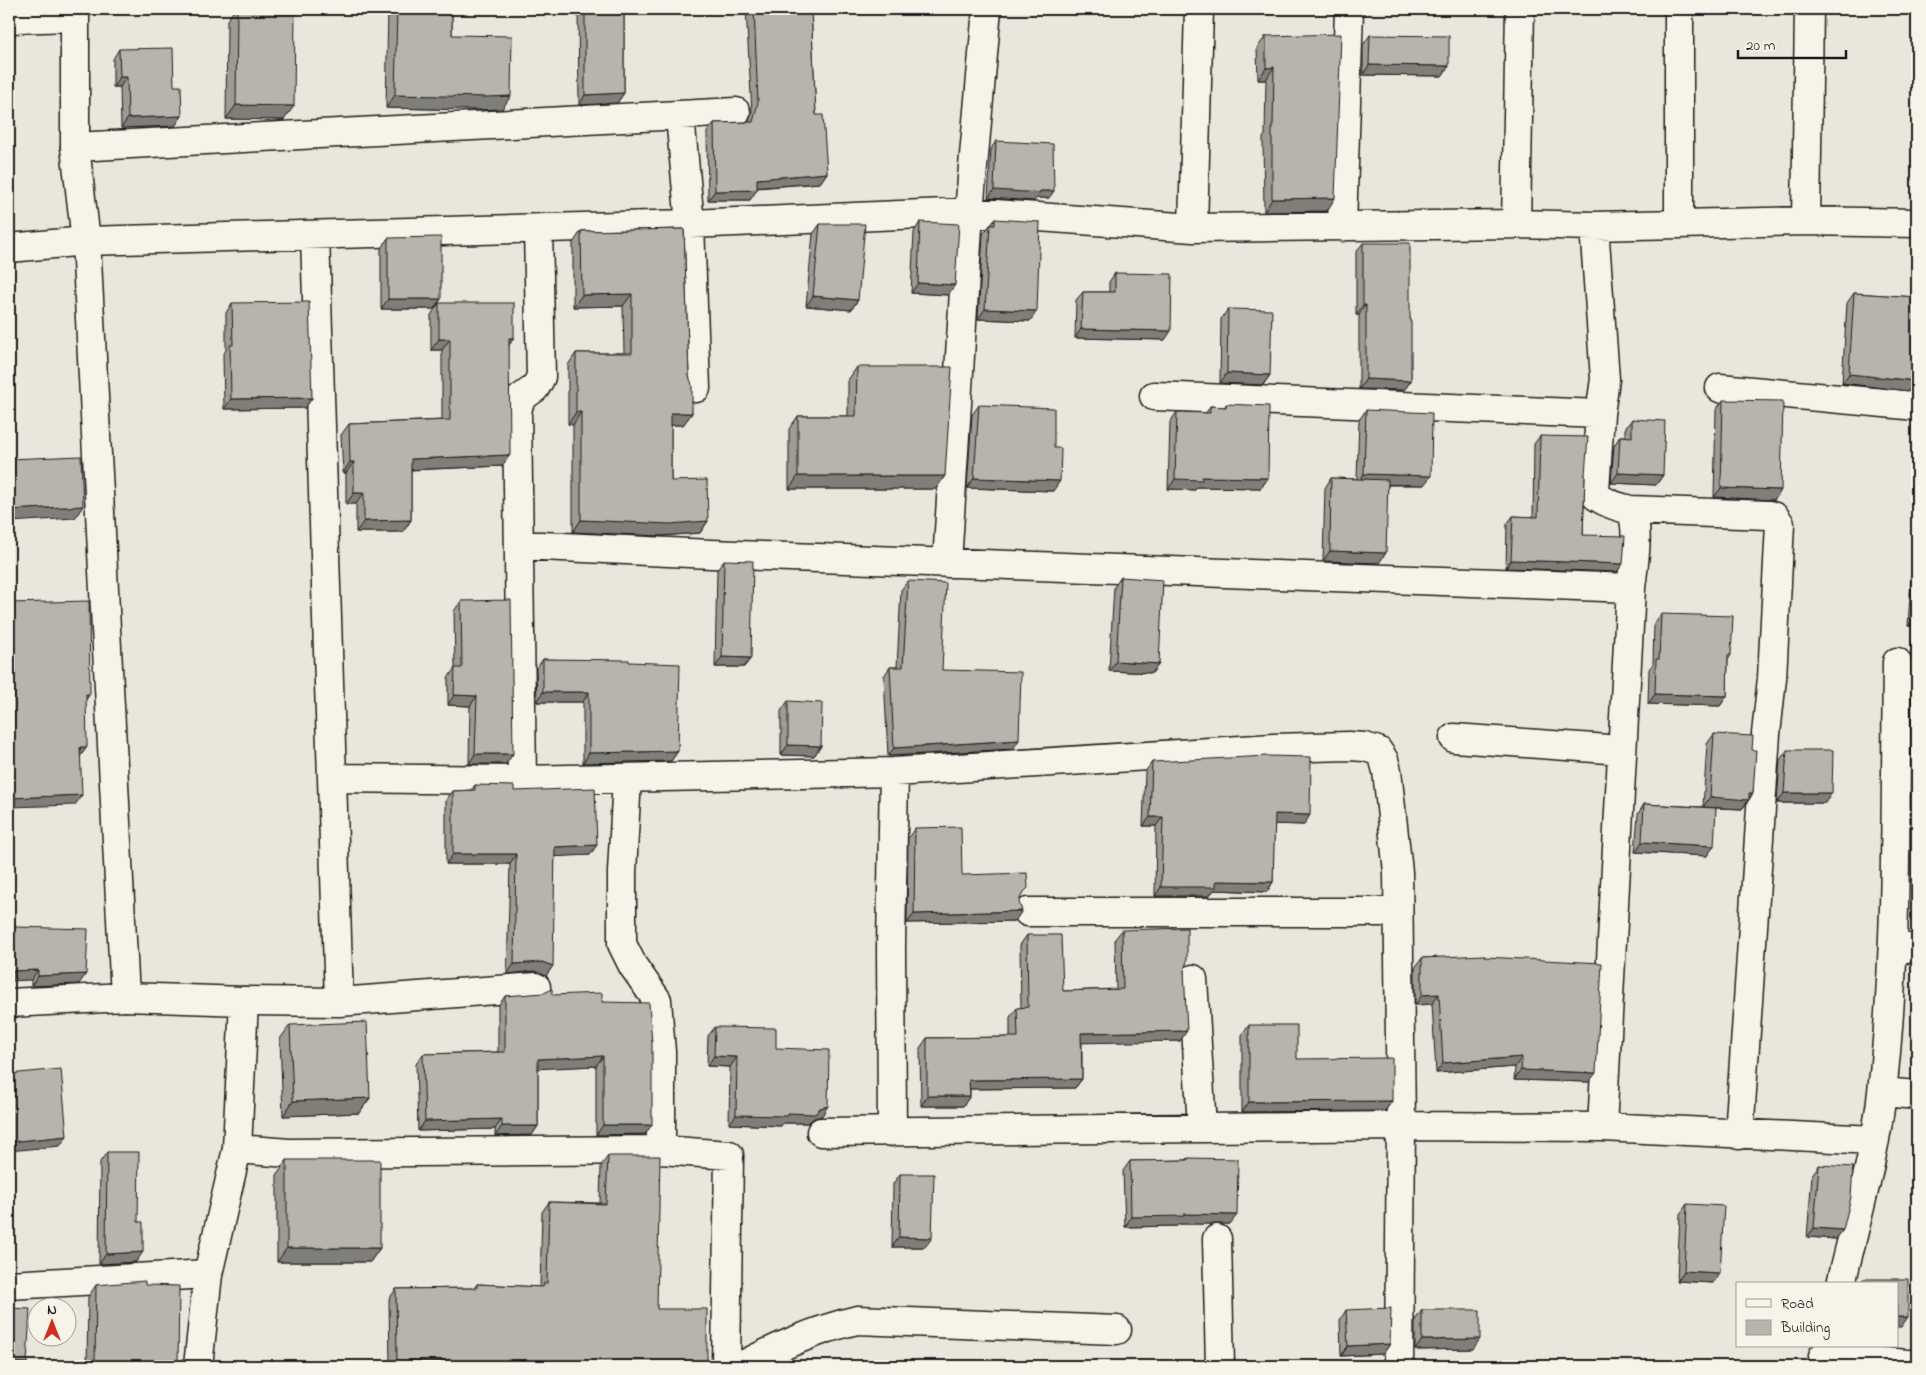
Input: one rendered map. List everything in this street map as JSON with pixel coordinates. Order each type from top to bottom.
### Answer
[{"type":"street","points":[[947,563],[969,212],[988,9]]},
{"type":"street","points":[[1193,228],[1199,9]]},
{"type":"street","points":[[1342,227],[1348,9]]},
{"type":"street","points":[[1516,224],[1520,9]]},
{"type":"street","points":[[1679,9],[1679,224]]},
{"type":"street","points":[[1806,221],[1809,9]]},
{"type":"street","points":[[9,19],[75,13],[75,147],[86,241],[125,997]]},
{"type":"street","points":[[75,147],[736,112]]},
{"type":"street","points":[[680,116],[690,224],[696,388]]},
{"type":"street","points":[[9,248],[86,241],[538,229],[969,212],[1193,228],[1516,224],[1594,226],[1806,221],[1917,223]]},
{"type":"street","points":[[1594,226],[1605,379],[1600,414],[1596,496],[1613,506],[1630,510],[1769,515],[1776,517],[1780,524],[1772,678],[1739,1135]]},
{"type":"street","points":[[522,780],[517,412],[521,398],[535,388],[541,377],[538,229]]},
{"type":"street","points":[[315,235],[339,1002]]},
{"type":"street","points":[[1720,388],[1917,406]]},
{"type":"street","points":[[1154,396],[1600,414]]},
{"type":"street","points":[[1602,1127],[1631,588],[1636,527],[1634,516],[1630,510]]},
{"type":"street","points":[[520,545],[1631,588]]},
{"type":"street","points":[[1840,1282],[1875,1140],[1905,948],[1897,662]]},
{"type":"street","points":[[1454,738],[1622,750]]},
{"type":"street","points":[[332,778],[522,780],[894,772],[1273,748],[1365,747],[1378,751],[1384,760],[1387,771],[1398,872],[1401,1126],[1399,1366]]},
{"type":"street","points":[[892,1132],[891,946],[894,772]]},
{"type":"street","points":[[627,778],[622,872],[622,944],[633,966],[657,1000],[661,1052],[661,1150]]},
{"type":"street","points":[[1028,912],[1398,912]]},
{"type":"street","points":[[1193,979],[1202,1127]]},
{"type":"street","points":[[9,1003],[125,997],[339,1002],[536,987]]},
{"type":"street","points":[[198,1366],[208,1274],[237,1149],[244,1001]]},
{"type":"street","points":[[1882,1092],[1917,1094]]},
{"type":"street","points":[[821,1132],[1202,1127],[1602,1127],[1875,1140]]},
{"type":"street","points":[[237,1149],[289,1153],[661,1150],[729,1155],[726,1366]]},
{"type":"street","points":[[1217,1239],[1220,1366],[1241,1366]]},
{"type":"street","points":[[9,1285],[208,1274]]},
{"type":"street","points":[[740,1366],[803,1336],[857,1320],[1117,1330]]},
{"type":"street","points":[[1823,1356],[1917,1365]]},
{"type":"building","points":[[237,9],[295,9],[294,106],[236,105]]},
{"type":"building","points":[[397,9],[452,9],[452,35],[512,36],[511,96],[395,95]]},
{"type":"building","points":[[585,9],[624,9],[624,93],[585,95]]},
{"type":"building","points":[[754,9],[811,9],[816,115],[823,115],[827,173],[757,179],[757,190],[715,191],[714,123],[753,122],[758,102]]},
{"type":"building","points":[[1341,34],[1335,198],[1272,199],[1274,67],[1266,68],[1266,36]]},
{"type":"building","points":[[1370,35],[1449,36],[1449,66],[1369,65]]},
{"type":"building","points":[[173,48],[174,86],[181,86],[182,116],[128,118],[127,77],[120,77],[119,49]]},
{"type":"building","points":[[996,141],[1053,144],[1054,191],[1040,191],[1040,193],[994,190]]},
{"type":"building","points":[[995,219],[1040,222],[1037,311],[985,309],[990,225],[995,225]]},
{"type":"building","points":[[920,222],[959,224],[955,285],[918,283]]},
{"type":"building","points":[[820,224],[865,224],[858,300],[813,296]]},
{"type":"building","points":[[684,229],[692,413],[671,413],[671,481],[707,480],[708,521],[670,524],[581,520],[581,412],[576,412],[576,353],[632,353],[632,294],[582,295],[581,231]]},
{"type":"building","points":[[441,237],[441,299],[388,299],[388,238]]},
{"type":"building","points":[[1363,243],[1410,243],[1411,381],[1366,379],[1366,305],[1363,305]]},
{"type":"building","points":[[1115,273],[1172,274],[1171,331],[1081,329],[1083,292],[1115,292]]},
{"type":"building","points":[[1854,293],[1917,297],[1917,381],[1849,374]]},
{"type":"building","points":[[309,302],[312,398],[231,399],[230,345],[233,345],[232,303]]},
{"type":"building","points":[[439,303],[514,303],[514,338],[509,338],[510,455],[411,459],[411,520],[364,521],[364,493],[354,493],[354,462],[350,462],[349,424],[450,420],[450,339],[439,339]]},
{"type":"building","points":[[1228,309],[1272,310],[1270,375],[1227,373]]},
{"type":"building","points":[[857,367],[952,367],[945,476],[798,476],[798,416],[856,416]]},
{"type":"building","points":[[1723,400],[1783,401],[1781,490],[1721,488]]},
{"type":"building","points":[[1226,404],[1269,406],[1268,478],[1202,477],[1202,480],[1175,479],[1177,412],[1210,413],[1210,406],[1226,407]]},
{"type":"building","points":[[979,405],[1054,408],[1054,448],[1061,448],[1060,481],[974,478]]},
{"type":"building","points":[[1366,410],[1432,413],[1431,476],[1364,474]]},
{"type":"building","points":[[1632,419],[1665,421],[1663,475],[1618,473],[1620,436],[1632,437]]},
{"type":"building","points":[[1540,436],[1588,437],[1583,535],[1625,536],[1623,564],[1511,560],[1513,516],[1538,517]]},
{"type":"building","points":[[81,456],[83,506],[9,510],[9,459]]},
{"type":"building","points":[[1331,478],[1388,480],[1386,553],[1330,551]]},
{"type":"building","points":[[724,560],[753,561],[751,658],[722,657]]},
{"type":"building","points":[[1121,577],[1163,580],[1159,664],[1116,661]]},
{"type":"building","points":[[1917,580],[1917,616],[1915,616]]},
{"type":"building","points":[[908,581],[946,583],[942,670],[1021,672],[1019,740],[894,748],[890,667],[903,667]]},
{"type":"building","points":[[511,600],[513,754],[475,754],[477,696],[454,695],[455,668],[462,668],[461,601]]},
{"type":"building","points":[[89,601],[90,694],[86,694],[87,747],[80,747],[82,795],[9,798],[9,603]]},
{"type":"building","points":[[1661,614],[1733,616],[1731,655],[1728,655],[1727,696],[1655,694],[1656,659],[1659,659]]},
{"type":"building","points":[[543,659],[629,660],[629,662],[680,664],[678,751],[589,753],[589,692],[543,692]]},
{"type":"building","points":[[788,701],[822,703],[821,746],[788,745]]},
{"type":"building","points":[[1714,734],[1753,736],[1752,750],[1756,750],[1753,793],[1749,793],[1749,800],[1710,797]]},
{"type":"building","points":[[1787,750],[1833,750],[1832,793],[1784,793]]},
{"type":"building","points":[[1268,756],[1311,757],[1310,815],[1275,814],[1273,882],[1216,881],[1216,887],[1161,887],[1163,817],[1150,817],[1152,762]]},
{"type":"building","points":[[475,785],[514,786],[514,791],[595,788],[597,845],[555,847],[553,966],[542,962],[514,964],[516,854],[453,854],[453,791],[475,790]]},
{"type":"building","points":[[1644,804],[1716,808],[1714,846],[1642,842]]},
{"type":"building","points":[[961,827],[962,875],[1027,873],[1028,888],[1022,894],[1019,902],[1022,911],[914,914],[915,828]]},
{"type":"building","points":[[9,921],[14,921],[15,927],[88,929],[86,974],[38,976],[38,970],[9,971]]},
{"type":"building","points":[[1187,928],[1187,961],[1184,970],[1187,1031],[1081,1033],[1082,1079],[969,1080],[970,1096],[927,1096],[927,1038],[1018,1037],[1017,1008],[1028,1007],[1027,935],[1061,935],[1063,991],[1123,989],[1122,930]]},
{"type":"building","points":[[1484,955],[1485,957],[1602,963],[1596,1073],[1521,1070],[1522,1057],[1443,1063],[1439,994],[1422,995],[1422,958]]},
{"type":"building","points":[[552,989],[552,995],[602,993],[602,1002],[649,1003],[652,1043],[652,1125],[603,1125],[603,1056],[538,1059],[538,1126],[502,1126],[502,1119],[425,1121],[423,1054],[505,1052],[505,996],[544,993]]},
{"type":"building","points":[[367,1022],[370,1098],[293,1101],[290,1025]]},
{"type":"building","points":[[1249,1025],[1297,1025],[1297,1059],[1392,1058],[1392,1101],[1249,1102]]},
{"type":"building","points":[[715,1027],[776,1028],[776,1048],[829,1050],[828,1106],[820,1108],[815,1114],[788,1113],[788,1116],[736,1115],[737,1057],[714,1056]]},
{"type":"building","points":[[61,1069],[67,1136],[9,1142],[9,1074]]},
{"type":"building","points":[[107,1152],[139,1152],[138,1222],[143,1222],[143,1252],[106,1254]]},
{"type":"building","points":[[608,1156],[660,1156],[657,1309],[707,1309],[707,1366],[577,1366],[519,1364],[519,1361],[397,1361],[396,1289],[477,1288],[477,1284],[543,1287],[544,1283],[547,1283],[549,1202],[606,1204]]},
{"type":"building","points":[[1188,1158],[1238,1159],[1237,1215],[1184,1214],[1184,1216],[1131,1217],[1130,1161],[1188,1160]]},
{"type":"building","points":[[287,1160],[380,1160],[380,1248],[287,1248]]},
{"type":"building","points":[[1819,1165],[1853,1167],[1851,1197],[1843,1230],[1814,1228]]},
{"type":"building","points":[[900,1174],[934,1174],[932,1238],[899,1237]]},
{"type":"building","points":[[1687,1204],[1724,1206],[1720,1273],[1684,1271]]},
{"type":"building","points":[[1863,1279],[1908,1279],[1908,1317],[1898,1317],[1898,1282],[1861,1282]]},
{"type":"building","points":[[145,1281],[145,1285],[179,1286],[178,1366],[95,1366],[96,1285]]},
{"type":"building","points":[[9,1308],[28,1309],[27,1363],[9,1362]]},
{"type":"building","points":[[1391,1308],[1390,1344],[1348,1346],[1346,1310]]},
{"type":"building","points":[[1422,1310],[1480,1310],[1480,1339],[1422,1340]]}]
